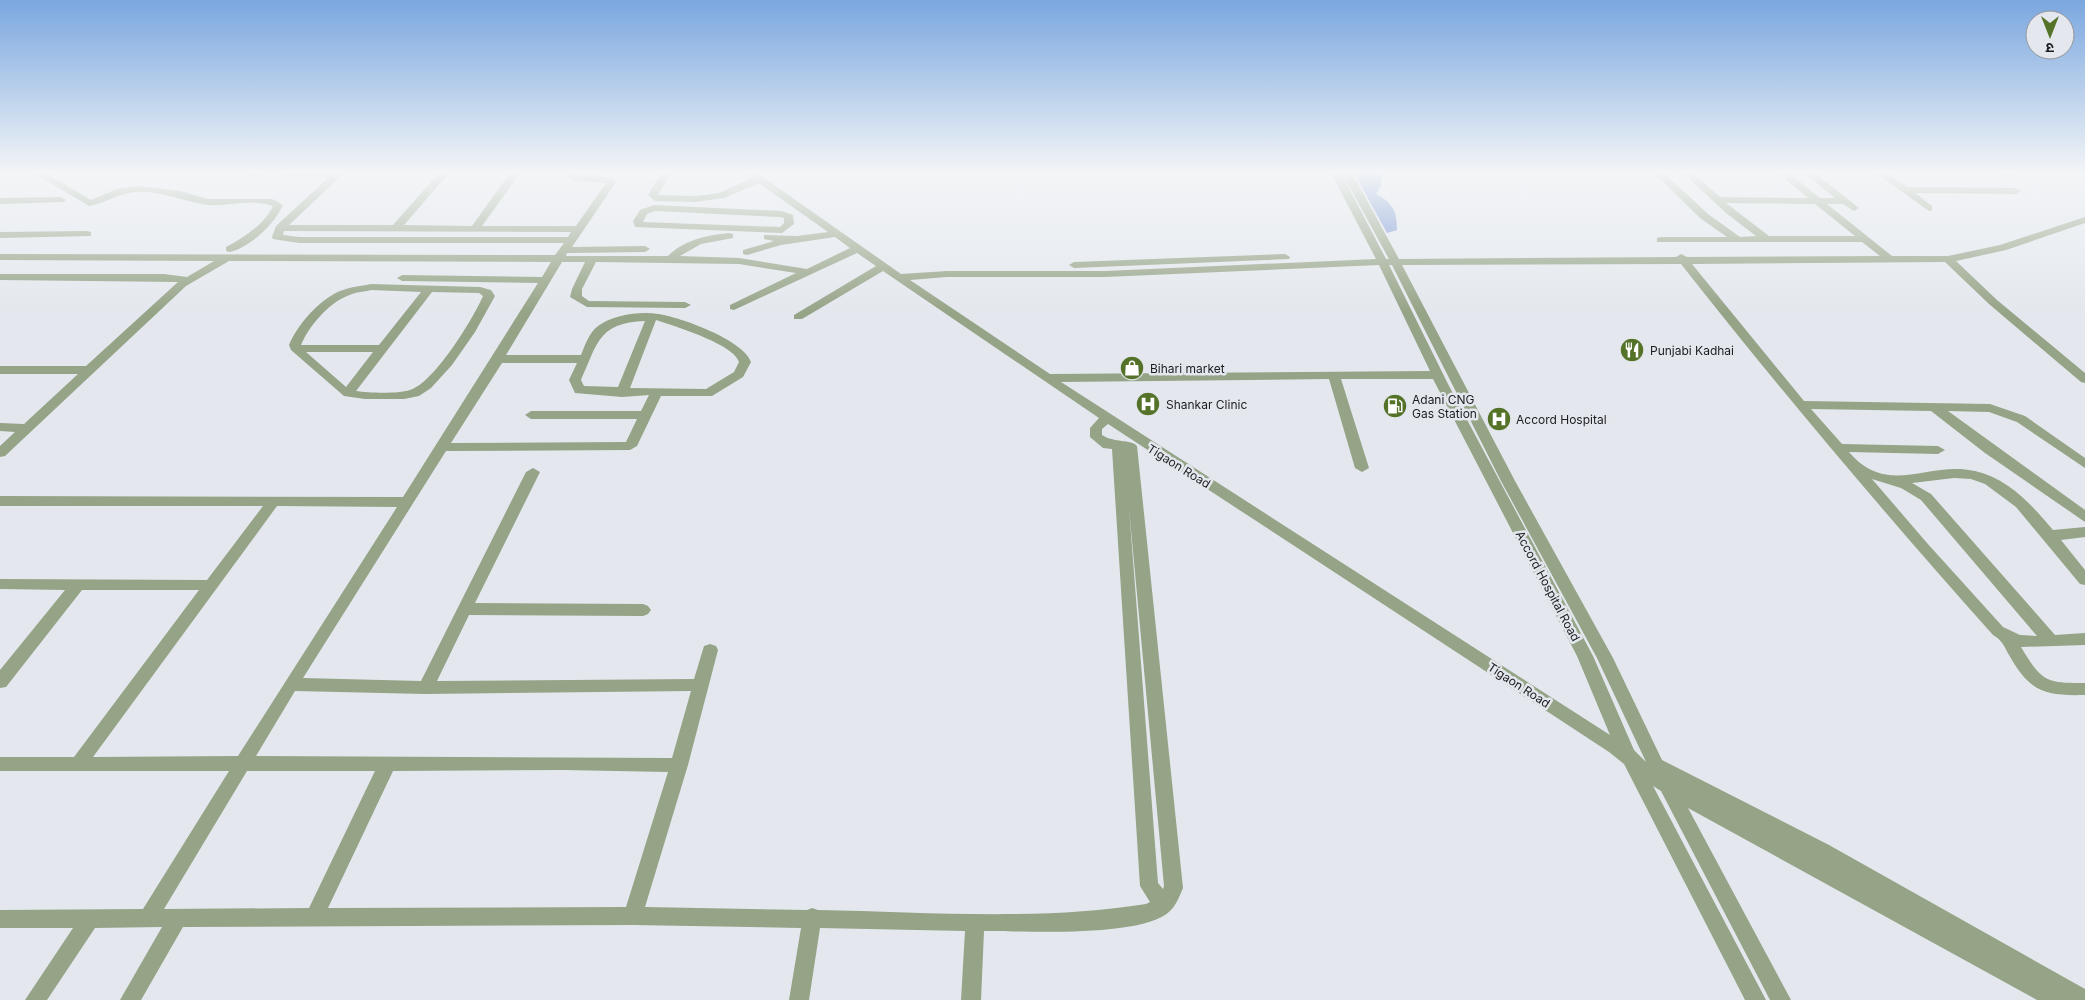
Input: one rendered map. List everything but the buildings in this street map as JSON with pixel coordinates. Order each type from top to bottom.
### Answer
[{"type":"street","points":[[0,453],[187,280],[247,240],[268,220]]},
{"type":"street","points":[[289,220],[280,228],[277,237],[286,239],[572,240]]},
{"type":"street","points":[[395,229],[403,220]]},
{"type":"street","points":[[474,230],[481,220]]},
{"type":"street","points":[[148,918],[292,684],[585,220]]},
{"type":"street","points":[[639,220],[639,224],[643,226],[730,236],[795,239]]},
{"type":"street","points":[[671,259],[679,249],[707,232],[782,230],[789,224],[789,220]]},
{"type":"street","name":"Tigaon Road","points":[[814,220],[1049,378],[1106,419],[1128,444],[1258,515],[1623,752]]},
{"type":"street","name":"Accord Hospital Road","points":[[1364,220],[1387,259],[1438,375],[1585,656],[1623,752],[1756,1000]]},
{"type":"street","points":[[1369,220],[1387,259],[1605,658],[1656,765],[1781,1000]]},
{"type":"street","points":[[1708,220],[1738,240]]},
{"type":"street","points":[[1742,220],[1767,240]]},
{"type":"street","points":[[1841,220],[1887,257]]},
{"type":"street","points":[[1682,259],[1887,257],[1947,254],[2063,220]]},
{"type":"street","points":[[898,277],[929,274],[1105,274],[1387,259],[1948,259],[2002,248],[2085,220]]},
{"type":"street","points":[[280,228],[579,229]]},
{"type":"street","points":[[348,393],[382,349],[423,284],[438,254],[458,230]]},
{"type":"street","points":[[0,235],[87,234]]},
{"type":"street","points":[[747,252],[795,239],[834,234]]},
{"type":"street","points":[[1661,240],[1864,239]]},
{"type":"street","points":[[0,249],[228,254]]},
{"type":"street","points":[[0,257],[228,254],[562,254],[679,249],[699,252],[747,252],[759,255],[769,265]]},
{"type":"street","points":[[734,307],[856,249]]},
{"type":"street","points":[[562,254],[592,259],[740,261],[808,272]]},
{"type":"street","points":[[592,259],[577,289],[576,297],[580,302],[587,304],[685,305]]},
{"type":"street","points":[[1682,259],[1801,405],[1988,621],[2007,637],[2030,672],[2043,685],[2052,688],[2085,689]]},
{"type":"street","points":[[1948,259],[1993,302],[2084,377]]},
{"type":"street","points":[[798,317],[883,267]]},
{"type":"street","points":[[0,277],[164,277],[187,280]]},
{"type":"street","points":[[372,278],[423,284],[480,290],[487,292],[489,296],[457,348],[430,383],[421,390],[398,395],[358,395],[348,393],[295,348],[295,342],[304,329],[328,304],[343,293],[371,287],[423,284],[547,280]]},
{"type":"street","points":[[622,393],[652,317]]},
{"type":"street","points":[[652,317],[675,321],[717,339],[744,355],[745,362],[739,374],[708,394],[622,393],[579,390],[574,380],[584,359],[597,333],[602,328],[618,321],[652,317]]},
{"type":"street","points":[[295,348],[382,349]]},
{"type":"street","points":[[498,359],[584,359]]},
{"type":"street","points":[[0,370],[90,370]]},
{"type":"street","points":[[1049,378],[1438,375]]},
{"type":"street","points":[[1334,376],[1362,468]]},
{"type":"street","points":[[443,447],[630,446],[656,393]]},
{"type":"street","points":[[1801,405],[1976,406],[2004,411],[2021,419],[2085,464]]},
{"type":"street","points":[[1933,406],[1990,450],[2085,516]]},
{"type":"street","points":[[531,414],[646,416]]},
{"type":"street","points":[[1106,419],[1096,428],[1096,437],[1108,445],[1128,444]]},
{"type":"street","points":[[0,427],[27,428]]},
{"type":"street","points":[[1128,444],[1149,886],[1163,905]]},
{"type":"street","points":[[0,919],[633,916],[812,917],[975,922],[1110,920],[1149,914],[1163,905],[1174,888],[1128,444]]},
{"type":"street","points":[[1838,448],[1938,450]]},
{"type":"street","points":[[1856,468],[1917,491],[1926,497],[2051,641]]},
{"type":"street","points":[[425,688],[533,472]]},
{"type":"street","points":[[1894,482],[1952,474],[1972,475],[1987,479],[2021,504],[2085,580]]},
{"type":"street","points":[[0,501],[407,502]]},
{"type":"street","points":[[78,764],[274,501]]},
{"type":"street","points":[[2048,536],[2083,534]]},
{"type":"street","points":[[0,584],[213,585]]},
{"type":"street","points":[[0,682],[7,664],[77,585]]},
{"type":"street","points":[[464,609],[643,610]]},
{"type":"street","points":[[2007,637],[2029,642],[2085,638]]},
{"type":"street","points":[[633,916],[679,765],[710,650]]},
{"type":"street","points":[[292,684],[425,688],[551,684],[701,685]]},
{"type":"street","points":[[1623,752],[1656,765],[1822,851],[2085,1000]]},
{"type":"street","points":[[1623,752],[1666,783],[1712,811],[1916,920],[2057,1000]]},
{"type":"street","points":[[0,764],[564,763],[679,765]]},
{"type":"street","points":[[314,918],[387,764]]},
{"type":"street","points":[[800,1000],[812,917]]},
{"type":"street","points":[[130,1000],[178,918]]},
{"type":"street","points":[[35,1000],[90,919]]},
{"type":"street","points":[[971,1000],[975,922]]},
{"type":"water","points":[[1380,220],[1396,220],[1397,230],[1387,233]]},
{"type":"place","name":"Punjabi Kadhai","points":[[1632,350]]},
{"type":"place","name":"Bihari market","points":[[1132,368]]},
{"type":"place","name":"Shankar Clinic","points":[[1148,404]]},
{"type":"place","name":"Adani CNG Gas Station","points":[[1395,406]]},
{"type":"place","name":"Accord Hospital","points":[[1499,419]]}]
